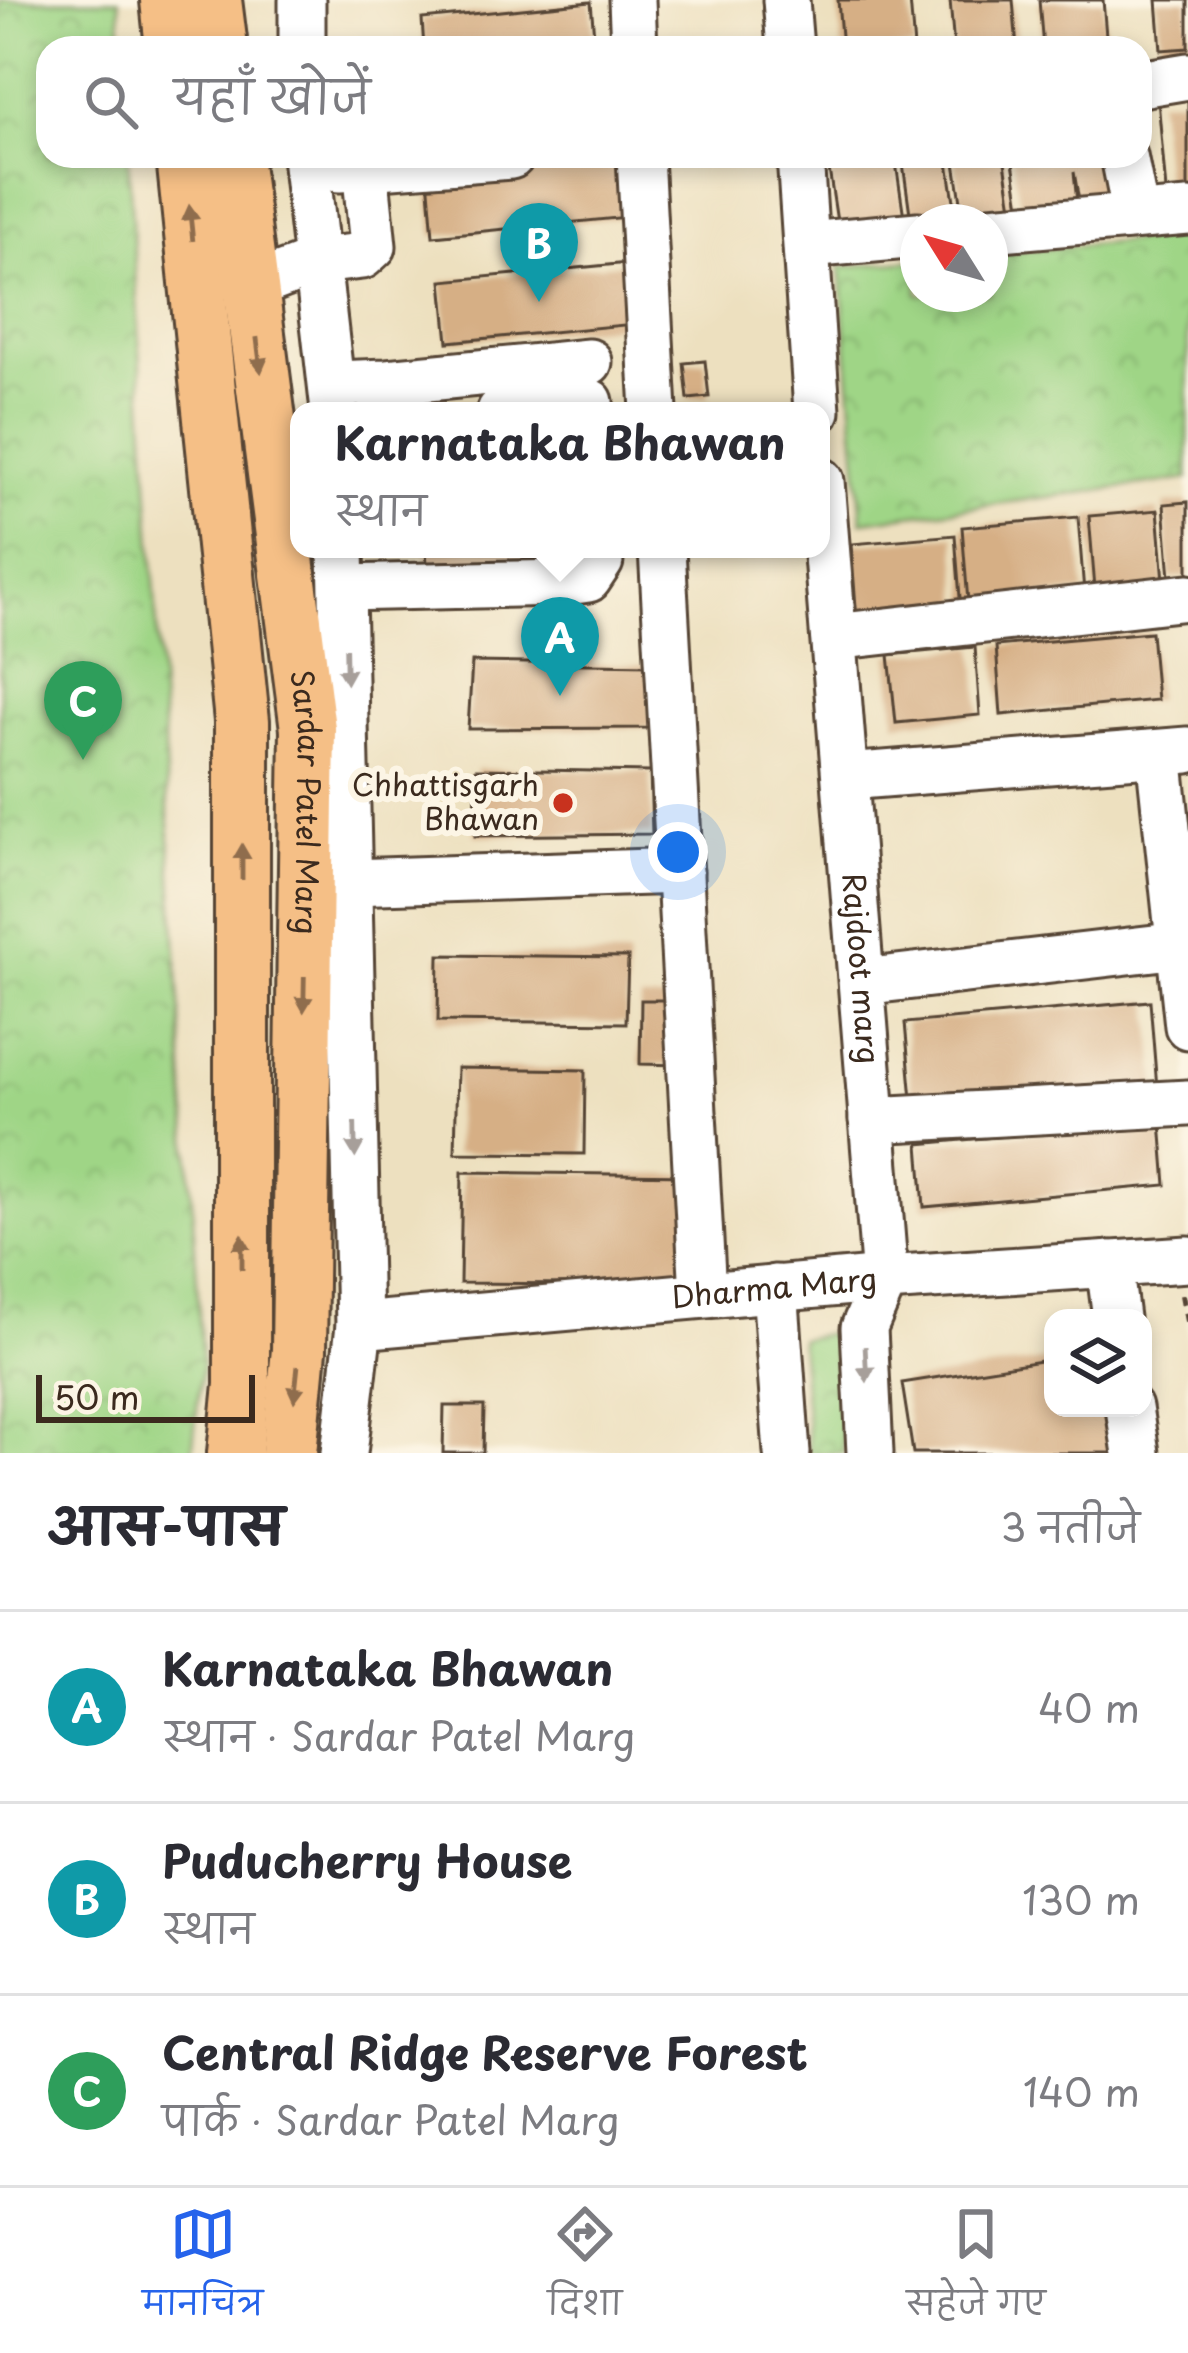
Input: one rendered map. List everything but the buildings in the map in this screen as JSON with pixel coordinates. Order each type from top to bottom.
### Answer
[{"type":"main road","points":[[168,0],[172,36]]},
{"type":"main road","points":[[214,0],[218,36]]},
{"type":"main road","name":"Sardar Patel Marg","points":[[185,168],[242,721],[242,1384],[235,1453]]},
{"type":"main road","name":"Sardar Patel Marg","points":[[236,168],[251,287],[290,435]]},
{"type":"main road","name":"Sardar Patel Marg","points":[[289,1453],[299,1350],[308,729],[331,590],[323,558]]},
{"type":"street","points":[[302,0],[302,36]]},
{"type":"street","points":[[632,0],[634,36]]},
{"type":"street","points":[[786,0],[789,36]]},
{"type":"street","points":[[1152,82],[1188,76]]},
{"type":"street","points":[[307,168],[333,398],[387,382],[590,392],[642,402]]},
{"type":"street","points":[[251,287],[319,261],[362,256],[373,246],[365,168]]},
{"type":"street","points":[[641,168],[653,402]]},
{"type":"street","points":[[801,168],[817,402]]},
{"type":"street","points":[[1126,168],[1136,216]]},
{"type":"street","points":[[1008,227],[1188,212]]},
{"type":"street","points":[[808,244],[900,236]]},
{"type":"street","points":[[543,402],[590,392]]},
{"type":"street","points":[[344,1453],[359,1326],[350,883],[331,590],[406,568],[560,583],[588,579],[600,558]]},
{"type":"street","points":[[663,558],[703,1294]]},
{"type":"street","name":"Rajdoot marg","points":[[827,558],[885,1279],[864,1328],[870,1453]]},
{"type":"street","points":[[834,637],[1188,597]]},
{"type":"street","points":[[846,777],[1174,752],[1180,946],[1188,1026]]},
{"type":"street","points":[[350,883],[680,871]]},
{"type":"street","points":[[862,982],[1180,946]]},
{"type":"street","points":[[872,1120],[1188,1102]]},
{"type":"street","name":"Dharma Marg","points":[[359,1326],[885,1279],[1188,1259]]},
{"type":"street","points":[[1108,1264],[1115,1309]]},
{"type":"street","points":[[775,1288],[787,1453]]},
{"type":"street","points":[[1130,1417],[1136,1453]]},
{"type":"green space","points":[[0,0],[119,0],[121,36],[36,36],[36,168],[129,168],[202,1364],[192,1453],[0,1453]]},
{"type":"green space","points":[[1188,236],[1188,479],[862,521],[840,267],[900,262],[900,312],[1008,312],[1008,252]]},
{"type":"green space","points":[[833,1332],[843,1453],[809,1453],[800,1340]]},
{"type":"place","name":"Puducherry House","points":[[539,302]]},
{"type":"place","name":"Karnataka Bhawan","points":[[560,696]]},
{"type":"place","name":"Central Ridge Reserve Forest","points":[[83,760]]},
{"type":"place","name":"Chhattisgarh Bhawan","points":[[563,803]]}]
